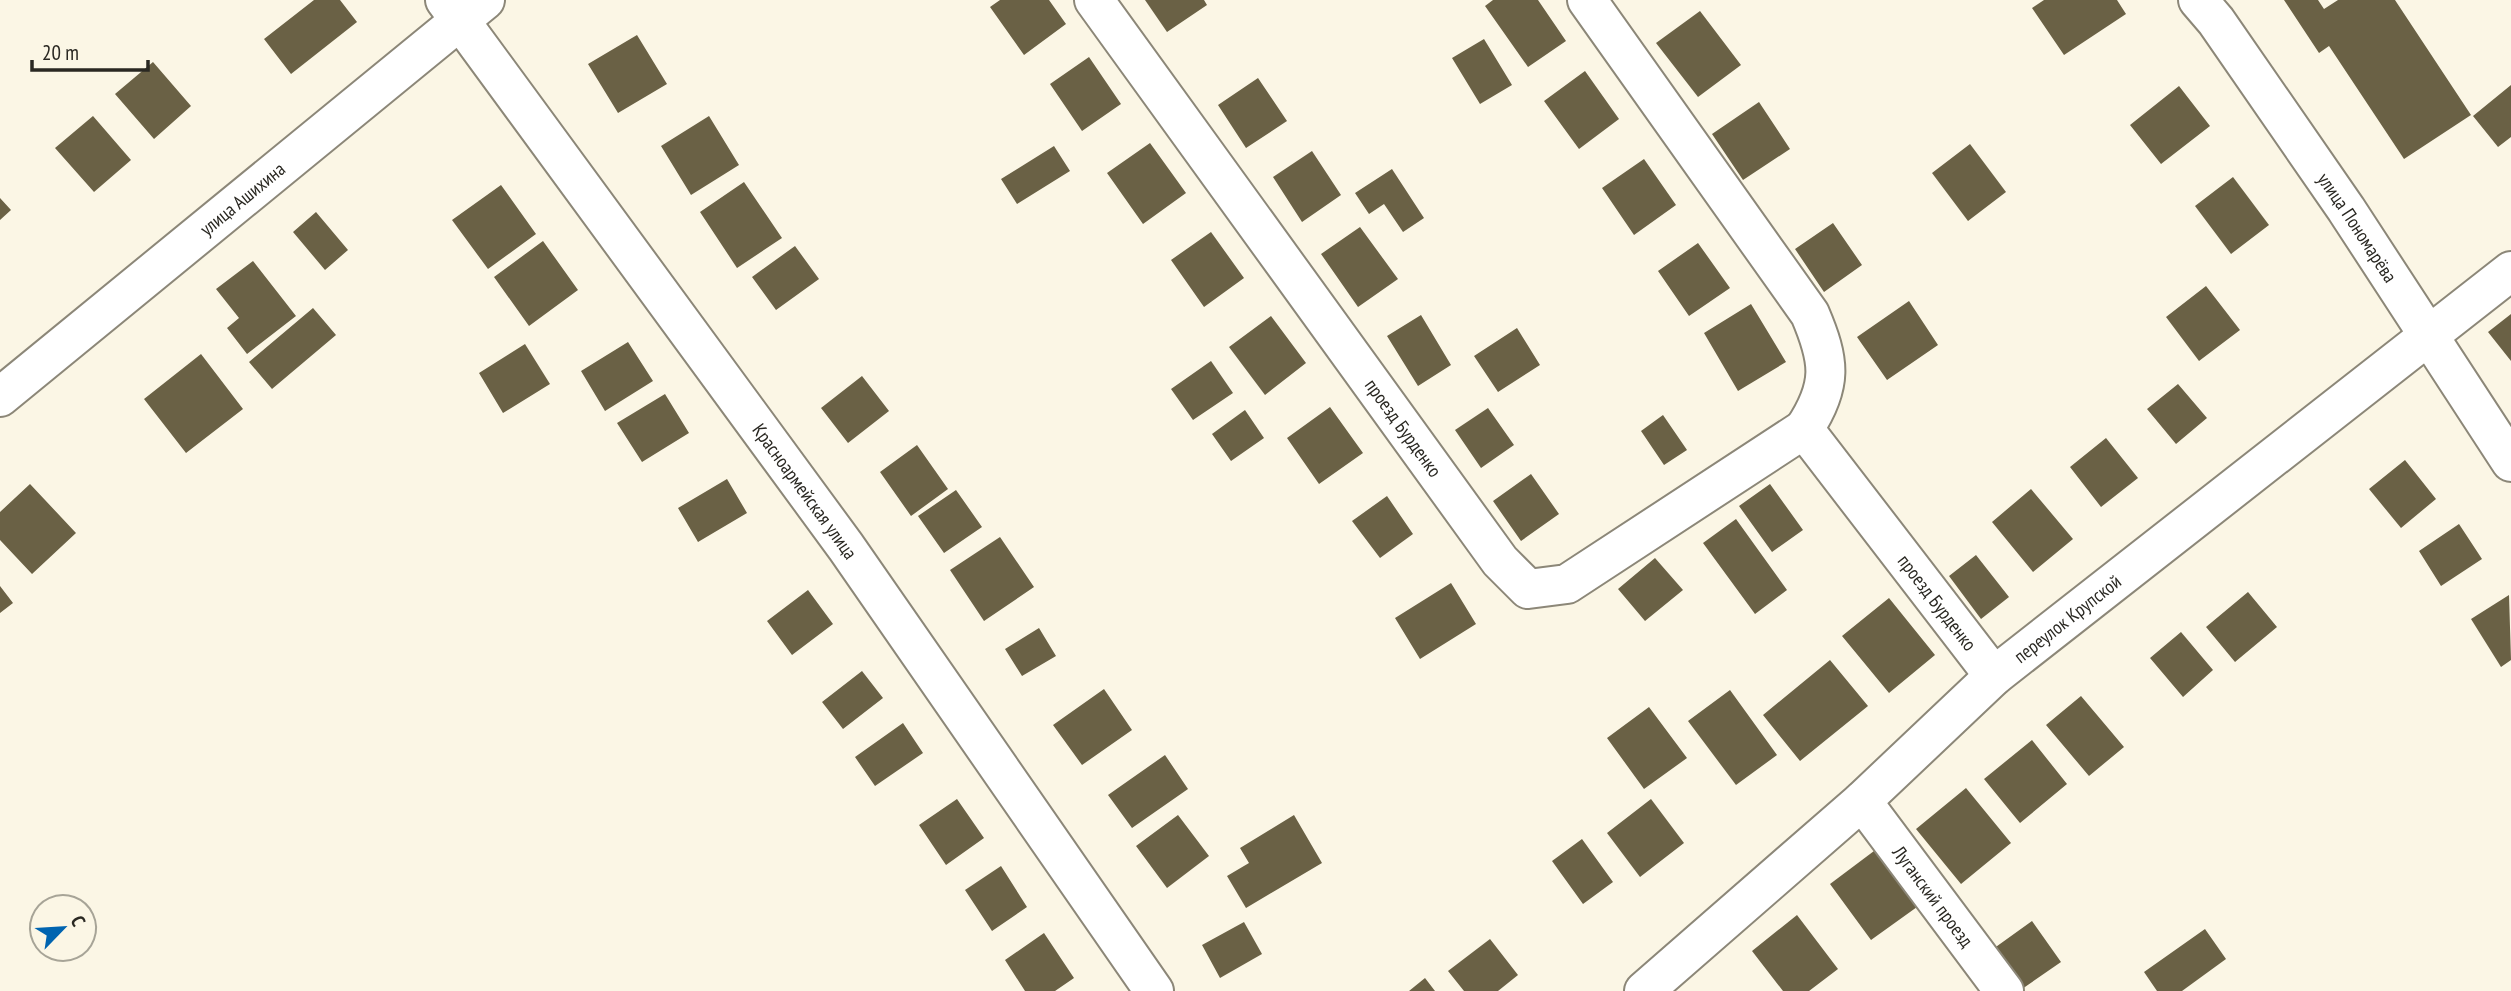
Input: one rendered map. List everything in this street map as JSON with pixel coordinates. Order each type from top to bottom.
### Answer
[{"type":"street","name":"проезд Бурденко","points":[[1094,0],[1500,561],[1528,590],[1567,584],[1804,429],[1822,402],[1826,354],[1810,314],[1587,0]]},
{"type":"street","name":"улица Пономарёва","points":[[2198,0],[2216,21],[2346,208],[2511,462]]},
{"type":"street","name":"улица Ашихина","points":[[0,397],[464,7]]},
{"type":"street","name":"Красноармейская улица","points":[[464,7],[846,547],[1154,991]]},
{"type":"street","name":"переулок Крупской","points":[[1644,991],[1862,801],[1994,676],[2511,271]]},
{"type":"street","name":"проезд Бурденко","points":[[1804,429],[1994,676]]},
{"type":"street","name":"Луганский проезд","points":[[1862,801],[2004,991]]},
{"type":"building","points":[[314,0],[340,0],[357,22],[291,74],[264,39]]},
{"type":"building","points":[[1000,0],[1049,0],[1066,24],[1024,55],[990,7]]},
{"type":"building","points":[[1145,0],[1204,0],[1207,5],[1167,32]]},
{"type":"building","points":[[1493,0],[1538,0],[1566,41],[1528,67],[1485,6]]},
{"type":"building","points":[[2044,0],[2117,0],[2126,14],[2064,55],[2032,8]]},
{"type":"building","points":[[2284,0],[2318,0],[2324,9],[2338,0],[2395,0],[2471,115],[2404,159],[2329,46],[2319,53]]},
{"type":"building","points":[[1700,11],[1741,65],[1698,97],[1656,43]]},
{"type":"building","points":[[637,35],[667,84],[618,113],[588,64]]},
{"type":"building","points":[[1484,39],[1512,85],[1480,104],[1452,58]]},
{"type":"building","points":[[1089,57],[1121,104],[1082,131],[1050,84]]},
{"type":"building","points":[[153,62],[191,106],[154,139],[115,94]]},
{"type":"building","points":[[1585,71],[1619,119],[1579,149],[1544,101]]},
{"type":"building","points":[[1258,78],[1287,121],[1246,148],[1218,105]]},
{"type":"building","points":[[2511,85],[2511,137],[2498,147],[2473,116]]},
{"type":"building","points":[[2179,86],[2210,126],[2161,164],[2130,125]]},
{"type":"building","points":[[1759,102],[1790,149],[1743,180],[1712,134]]},
{"type":"building","points":[[93,116],[131,160],[94,192],[55,148]]},
{"type":"building","points":[[709,116],[739,165],[691,195],[661,146]]},
{"type":"building","points":[[1150,143],[1186,193],[1143,224],[1107,173]]},
{"type":"building","points":[[1970,144],[2006,192],[1968,221],[1932,173]]},
{"type":"building","points":[[1054,146],[1070,171],[1017,204],[1001,179]]},
{"type":"building","points":[[1312,151],[1341,195],[1302,222],[1273,177]]},
{"type":"building","points":[[1644,159],[1676,205],[1634,235],[1602,188]]},
{"type":"building","points":[[1392,169],[1424,218],[1403,232],[1384,204],[1369,214],[1355,193]]},
{"type":"building","points":[[2233,177],[2269,225],[2231,254],[2195,206]]},
{"type":"building","points":[[744,182],[782,238],[737,268],[700,212]]},
{"type":"building","points":[[501,185],[536,234],[488,269],[452,220]]},
{"type":"building","points":[[0,198],[11,210],[0,220]]},
{"type":"building","points":[[316,212],[348,250],[325,270],[293,232]]},
{"type":"building","points":[[1833,223],[1862,265],[1824,292],[1795,249]]},
{"type":"building","points":[[1360,227],[1398,279],[1358,307],[1321,254]]},
{"type":"building","points":[[1211,232],[1244,278],[1204,307],[1171,260]]},
{"type":"building","points":[[543,241],[578,290],[529,326],[494,277]]},
{"type":"building","points":[[1698,243],[1730,288],[1689,316],[1658,271]]},
{"type":"building","points":[[795,246],[819,279],[776,310],[752,277]]},
{"type":"building","points":[[253,261],[296,316],[247,354],[227,328],[239,318],[216,289]]},
{"type":"building","points":[[2206,286],[2240,330],[2199,361],[2166,317]]},
{"type":"building","points":[[1909,301],[1938,345],[1887,380],[1857,337]]},
{"type":"building","points":[[1751,304],[1786,362],[1738,391],[1704,333]]},
{"type":"building","points":[[313,308],[336,335],[272,389],[249,362]]},
{"type":"building","points":[[2511,314],[2511,361],[2488,332]]},
{"type":"building","points":[[1421,315],[1451,365],[1418,386],[1387,336]]},
{"type":"building","points":[[1271,316],[1306,363],[1265,395],[1229,347]]},
{"type":"building","points":[[1517,328],[1540,365],[1498,392],[1474,356]]},
{"type":"building","points":[[628,342],[653,381],[605,411],[581,371]]},
{"type":"building","points":[[525,344],[550,384],[503,413],[479,373]]},
{"type":"building","points":[[201,354],[243,409],[186,453],[144,399]]},
{"type":"building","points":[[1211,361],[1233,393],[1193,420],[1171,389]]},
{"type":"building","points":[[862,376],[889,411],[848,443],[821,408]]},
{"type":"building","points":[[2178,384],[2207,418],[2176,444],[2147,409]]},
{"type":"building","points":[[665,394],[689,433],[642,462],[617,423]]},
{"type":"building","points":[[1330,407],[1363,453],[1319,484],[1287,438]]},
{"type":"building","points":[[1488,408],[1514,445],[1481,468],[1455,430]]},
{"type":"building","points":[[1245,410],[1264,438],[1231,461],[1212,434]]},
{"type":"building","points":[[1663,415],[1687,450],[1664,465],[1641,431]]},
{"type":"building","points":[[2106,438],[2138,478],[2101,507],[2070,467]]},
{"type":"building","points":[[917,445],[948,489],[911,516],[880,472]]},
{"type":"building","points":[[2405,460],[2436,499],[2401,528],[2369,489]]},
{"type":"building","points":[[1531,474],[1559,514],[1521,541],[1493,501]]},
{"type":"building","points":[[727,479],[747,513],[698,542],[678,508]]},
{"type":"building","points":[[30,484],[76,533],[32,574],[0,540],[0,512]]},
{"type":"building","points":[[1770,484],[1803,530],[1772,552],[1739,506]]},
{"type":"building","points":[[2031,489],[2073,539],[2033,572],[1992,522]]},
{"type":"building","points":[[956,490],[982,527],[944,553],[918,516]]},
{"type":"building","points":[[1387,496],[1413,534],[1380,558],[1352,521]]},
{"type":"building","points":[[1736,519],[1787,590],[1755,614],[1703,543]]},
{"type":"building","points":[[2459,524],[2482,559],[2441,586],[2419,551]]},
{"type":"building","points":[[1000,537],[1034,587],[984,621],[950,570]]},
{"type":"building","points":[[1976,555],[2009,597],[1981,619],[1949,576]]},
{"type":"building","points":[[1655,558],[1683,590],[1645,621],[1618,589]]},
{"type":"building","points":[[1451,583],[1476,624],[1420,659],[1395,618]]},
{"type":"building","points":[[0,586],[13,603],[0,613]]},
{"type":"building","points":[[808,590],[833,624],[792,655],[767,621]]},
{"type":"building","points":[[2248,592],[2277,627],[2235,662],[2206,627]]},
{"type":"building","points":[[2509,595],[2511,660],[2501,667],[2471,619]]},
{"type":"building","points":[[1889,598],[1935,655],[1889,693],[1842,636]]},
{"type":"building","points":[[1039,628],[1056,656],[1022,676],[1005,649]]},
{"type":"building","points":[[2181,632],[2213,670],[2183,697],[2150,658]]},
{"type":"building","points":[[1830,660],[1868,706],[1800,761],[1763,715]]},
{"type":"building","points":[[862,671],[883,698],[843,729],[822,702]]},
{"type":"building","points":[[1104,689],[1132,730],[1082,765],[1053,725]]},
{"type":"building","points":[[1730,690],[1777,755],[1736,785],[1688,721]]},
{"type":"building","points":[[2081,696],[2124,747],[2089,776],[2046,725]]},
{"type":"building","points":[[1649,707],[1687,758],[1644,789],[1607,738]]},
{"type":"building","points":[[903,723],[923,753],[875,786],[855,757]]},
{"type":"building","points":[[2032,740],[2067,784],[2020,823],[1984,779]]},
{"type":"building","points":[[1165,755],[1188,789],[1132,828],[1108,795]]},
{"type":"building","points":[[1966,788],[2011,843],[1961,884],[1916,829]]},
{"type":"building","points":[[957,799],[984,838],[946,865],[919,825]]},
{"type":"building","points":[[1651,799],[1684,843],[1640,877],[1607,833]]},
{"type":"building","points":[[1178,815],[1209,856],[1167,888],[1136,846]]},
{"type":"building","points":[[1294,815],[1322,863],[1246,908],[1227,876],[1249,863],[1240,848]]},
{"type":"building","points":[[1582,839],[1613,882],[1583,904],[1552,861]]},
{"type":"building","points":[[1874,851],[1917,907],[1871,940],[1830,884]]},
{"type":"building","points":[[1001,866],[1027,907],[992,931],[965,890]]},
{"type":"building","points":[[1797,915],[1838,969],[1809,991],[1783,991],[1752,951]]},
{"type":"building","points":[[2032,921],[2061,962],[2022,989],[1993,949]]},
{"type":"building","points":[[1244,922],[1262,954],[1220,978],[1202,945]]},
{"type":"building","points":[[2205,929],[2226,959],[2182,991],[2157,991],[2144,972]]},
{"type":"building","points":[[1044,933],[1074,978],[1055,991],[1025,991],[1005,960]]},
{"type":"building","points":[[1490,939],[1518,975],[1498,991],[1464,991],[1448,971]]},
{"type":"building","points":[[1425,978],[1435,991],[1409,991]]}]
